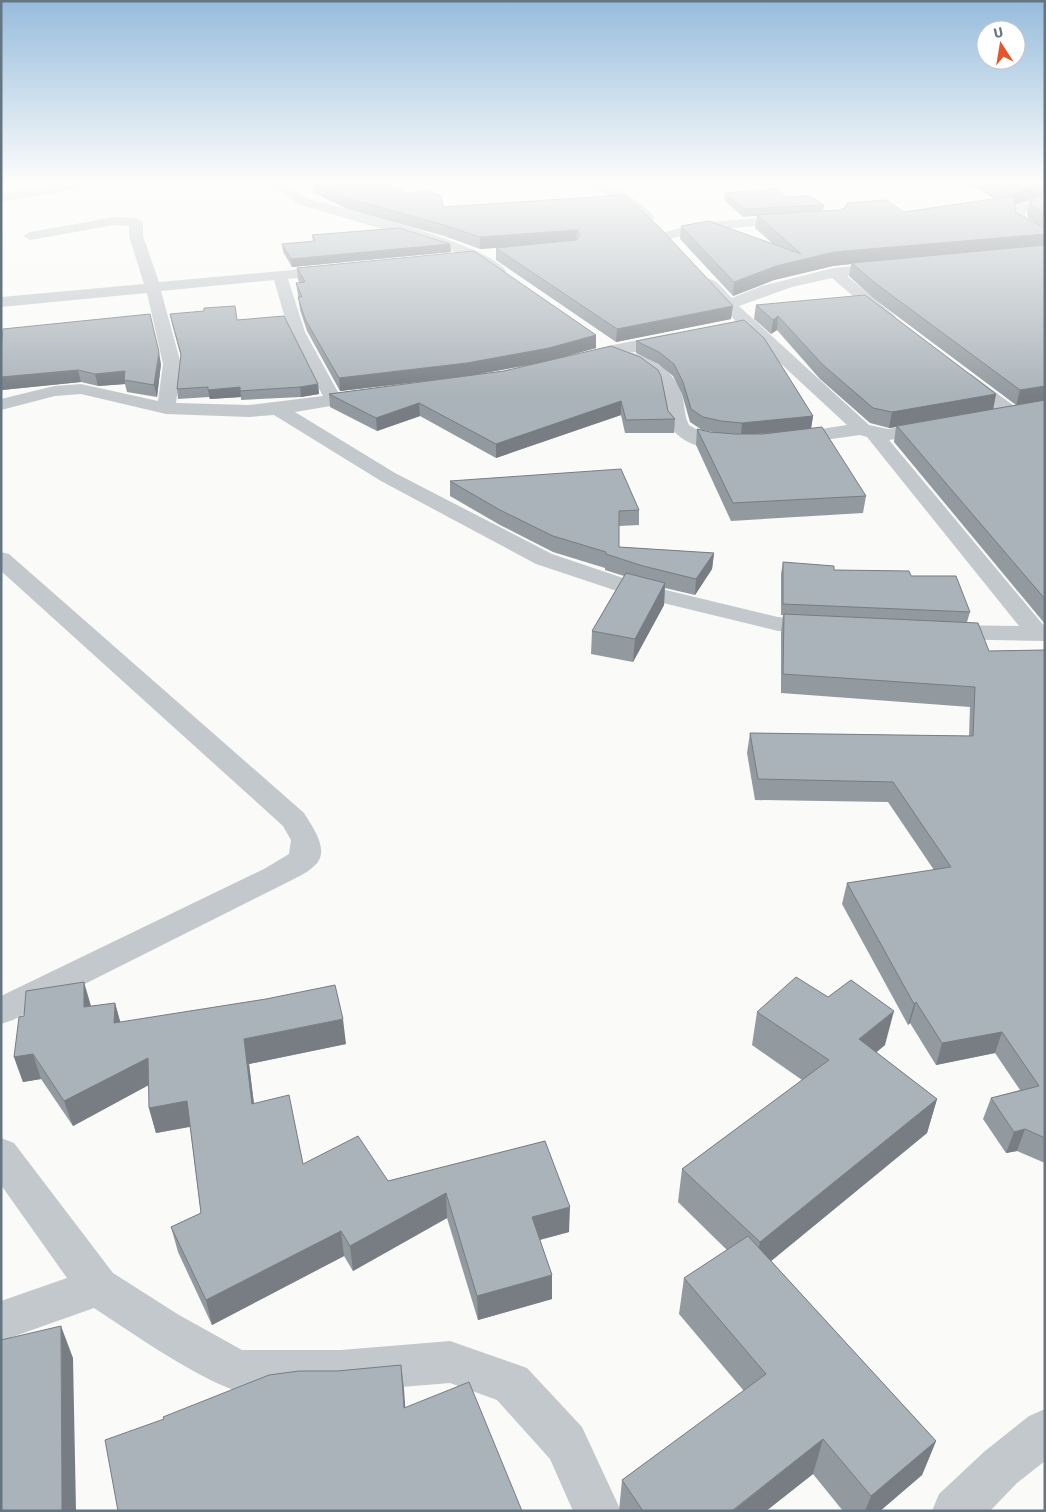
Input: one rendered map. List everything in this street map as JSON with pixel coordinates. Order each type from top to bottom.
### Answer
[{"type":"street","points":[[142,255],[153,288],[172,364],[166,408]]},
{"type":"street","points":[[476,255],[509,277]]},
{"type":"street","points":[[438,258],[480,255]]},
{"type":"street","points":[[740,316],[743,298],[833,272],[900,266]]},
{"type":"street","points":[[1,302],[350,268]]},
{"type":"street","points":[[698,270],[740,316],[868,432],[1041,634]]},
{"type":"street","points":[[833,272],[866,302],[902,328]]},
{"type":"street","points":[[280,276],[297,332],[333,398]]},
{"type":"street","points":[[846,304],[866,302]]},
{"type":"street","points":[[569,362],[614,350],[689,335]]},
{"type":"street","points":[[597,339],[614,350],[658,372],[670,386],[679,425],[687,433],[699,439],[716,442],[762,442],[868,432],[889,436],[945,425]]},
{"type":"street","points":[[956,371],[1011,414]]},
{"type":"street","points":[[1,405],[54,391],[81,389],[130,402],[166,408],[249,411],[277,409],[333,398],[386,392]]},
{"type":"street","points":[[277,409],[388,476],[544,559],[634,589],[778,624],[836,627]]},
{"type":"street","points":[[992,417],[1028,411]]},
{"type":"street","points":[[1,560],[294,820],[306,840],[304,859],[276,876],[1,1011]]},
{"type":"street","points":[[925,631],[1041,634]]},
{"type":"street","points":[[1,1154],[98,1287],[164,1329],[238,1371],[341,1371],[450,1362],[511,1383],[566,1443],[597,1511]]},
{"type":"street","points":[[1,1321],[98,1287]]},
{"type":"street","points":[[956,1511],[1001,1467],[1045,1432]]},
{"type":"building","points":[[288,255],[338,255],[291,259]]},
{"type":"building","points":[[437,255],[479,255],[596,335],[549,348],[467,363],[339,378],[305,319],[298,297],[302,297],[296,283],[305,282],[297,268]]},
{"type":"building","points":[[506,255],[685,255],[733,306],[617,329]]},
{"type":"building","points":[[708,255],[823,255],[776,266],[734,282]]},
{"type":"building","points":[[942,255],[1045,255],[1045,386],[1020,390],[875,283],[852,263]]},
{"type":"building","points":[[865,295],[996,394],[892,412],[873,408],[822,364],[778,316],[773,320],[756,305]]},
{"type":"building","points":[[235,306],[237,320],[284,316],[318,384],[240,391],[240,387],[208,390],[208,387],[177,389],[181,354],[170,314],[204,311],[204,308]]},
{"type":"building","points":[[150,314],[159,352],[154,385],[124,380],[125,371],[95,374],[78,370],[1,377],[3,329]]},
{"type":"building","points":[[744,320],[764,338],[813,416],[742,423],[703,417],[691,409],[683,382],[674,364],[659,352],[636,341]]},
{"type":"building","points":[[611,346],[640,357],[658,370],[668,411],[675,419],[626,420],[621,401],[496,444],[419,403],[376,418],[329,394],[504,371]]},
{"type":"building","points":[[1045,400],[1045,599],[897,426]]},
{"type":"building","points":[[822,427],[866,496],[733,503],[697,429],[735,434],[763,434]]},
{"type":"building","points":[[621,469],[639,510],[619,511],[619,547],[714,553],[696,579],[643,566],[606,554],[606,552],[553,536],[500,510],[450,481]]},
{"type":"building","points":[[783,562],[834,566],[834,570],[909,571],[911,576],[956,576],[970,612],[783,604]]},
{"type":"building","points":[[626,573],[665,583],[635,639],[592,631]]},
{"type":"building","points":[[784,614],[978,623],[989,651],[1045,650],[1045,1138],[1025,1129],[1014,1132],[991,1098],[1039,1086],[1002,1032],[942,1043],[916,1002],[914,1004],[847,883],[951,867],[893,782],[758,779],[750,733],[973,736],[975,687],[783,674]]},
{"type":"building","points":[[796,977],[828,997],[851,980],[894,1011],[859,1039],[937,1099],[760,1242],[682,1169],[829,1060],[757,1012]]},
{"type":"building","points":[[84,982],[84,1007],[115,1003],[114,1023],[266,999],[335,985],[343,1019],[244,1039],[252,1104],[289,1095],[303,1164],[358,1136],[388,1181],[545,1141],[570,1207],[532,1217],[552,1275],[477,1296],[446,1193],[350,1246],[341,1231],[206,1300],[171,1227],[201,1213],[187,1101],[149,1108],[148,1058],[64,1101],[33,1054],[14,1057],[19,1017],[24,1016],[26,991]]},
{"type":"building","points":[[748,1236],[936,1441],[871,1496],[823,1439],[733,1511],[643,1511],[622,1480],[766,1374],[684,1278]]},
{"type":"building","points":[[61,1326],[62,1511],[1,1511],[1,1340]]},
{"type":"building","points":[[401,1365],[404,1408],[469,1382],[522,1511],[118,1511],[105,1440],[164,1419],[163,1417],[269,1375],[299,1371],[337,1371]]}]
